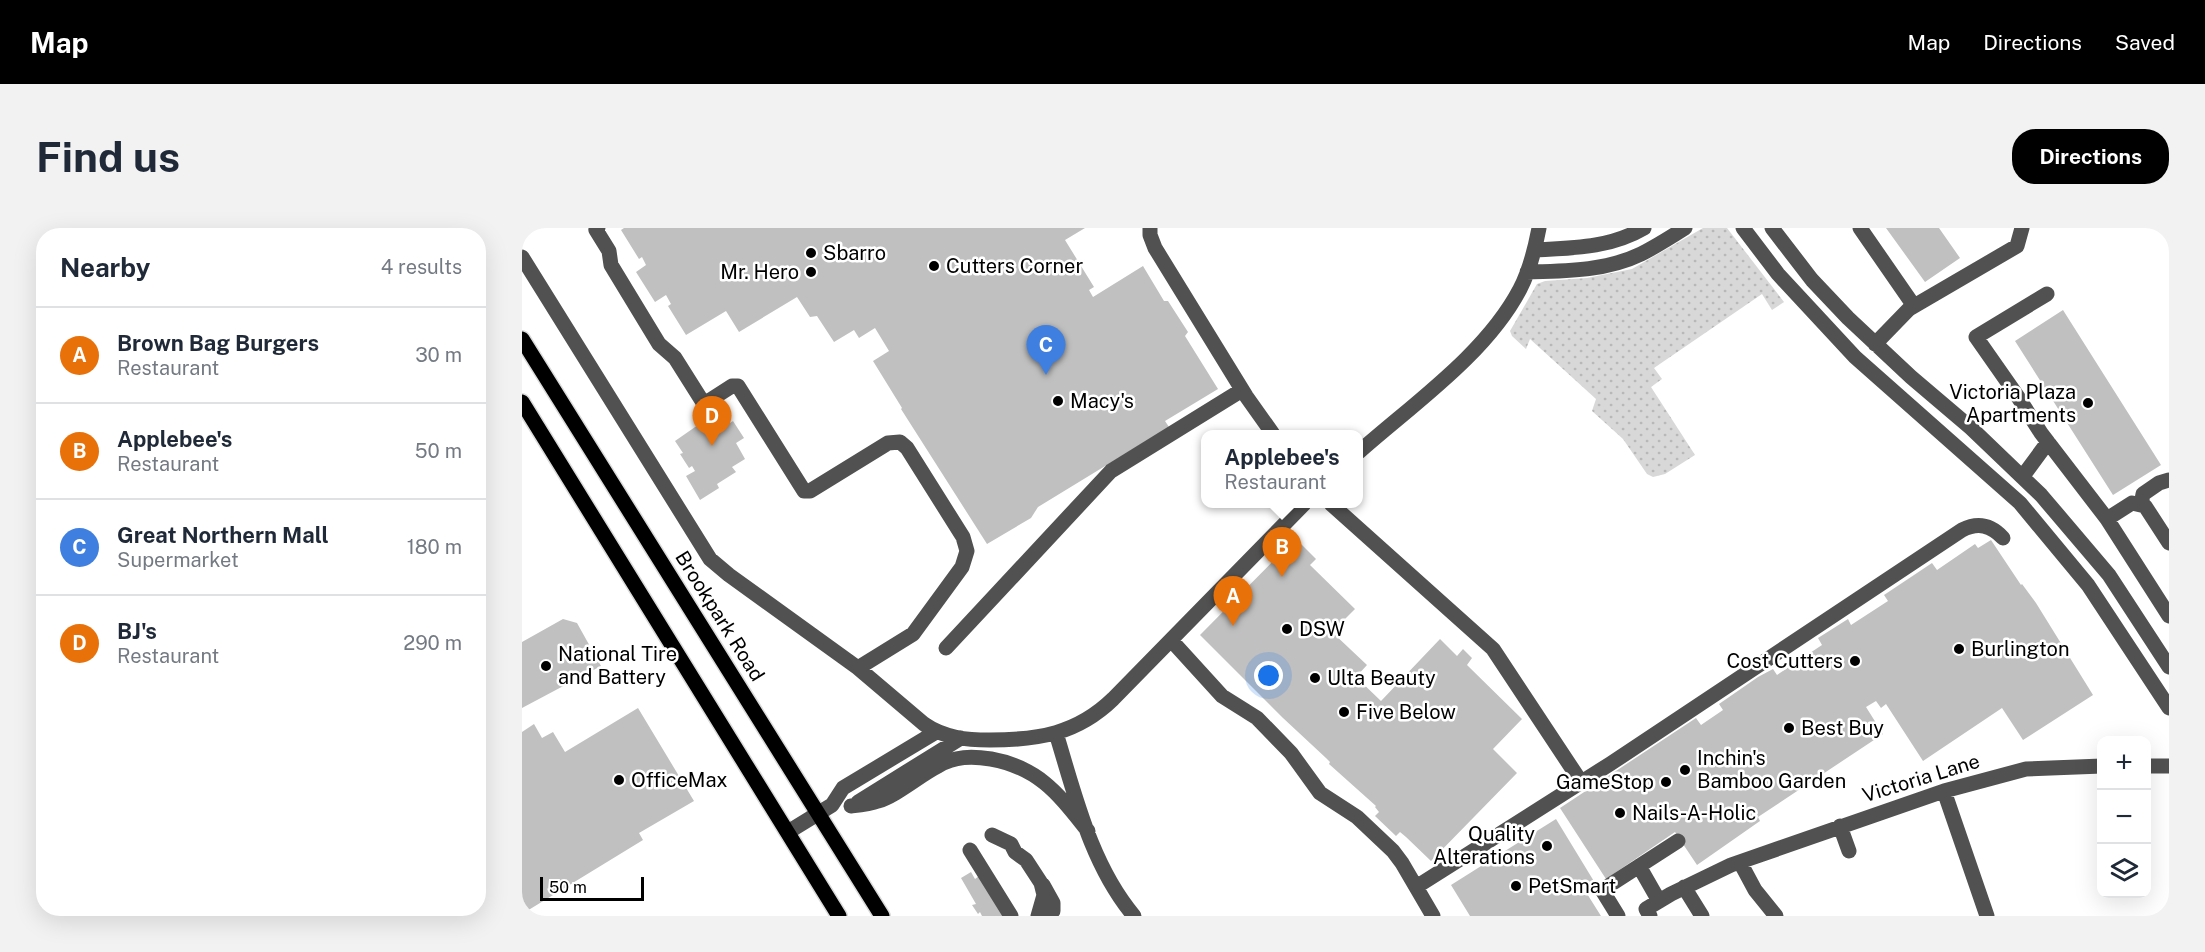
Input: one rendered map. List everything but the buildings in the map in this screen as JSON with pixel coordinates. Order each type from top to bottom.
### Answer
[{"type":"main road","name":"Brookpark Road","points":[[522,339],[825,809],[882,916]]},
{"type":"main road","points":[[522,402],[839,916]]},
{"type":"street","points":[[598,228],[596,230],[609,251],[610,265],[613,270],[659,344],[675,358],[704,404],[732,386],[738,386],[804,491],[810,491],[888,443],[900,442],[907,448],[963,537],[967,551],[962,567],[913,634],[858,668]]},
{"type":"street","points":[[1150,228],[1155,248],[1242,390],[1270,430]]},
{"type":"street","points":[[1363,448],[1473,351],[1506,311],[1520,289],[1527,272],[1535,250],[1539,228]]},
{"type":"street","points":[[1535,250],[1591,246],[1624,238],[1644,228]]},
{"type":"street","points":[[1527,272],[1579,270],[1617,262],[1641,254],[1685,228]]},
{"type":"street","points":[[1743,228],[1778,274],[1855,357],[2020,503],[2088,585],[2169,708]]},
{"type":"street","points":[[1772,228],[1812,280],[1875,344],[2023,476],[2109,575],[2169,667]]},
{"type":"street","points":[[1860,228],[1914,306]]},
{"type":"street","points":[[1875,344],[1914,306],[2017,246],[2022,228]]},
{"type":"street","points":[[522,257],[707,555],[729,575],[858,668],[936,732],[962,738],[1019,740],[1056,733],[1082,722],[1107,704],[1301,508]]},
{"type":"street","points":[[2047,294],[1976,337],[2048,442],[2107,519],[2169,616]]},
{"type":"street","points":[[946,648],[1111,471],[1242,390]]},
{"type":"street","points":[[2023,476],[2048,442]]},
{"type":"street","points":[[2141,505],[2143,494],[2159,483],[2169,480]]},
{"type":"street","points":[[2107,519],[2132,503],[2145,506],[2169,543]]},
{"type":"street","points":[[1335,508],[1493,649],[1581,782]]},
{"type":"street","points":[[1416,887],[1581,782],[1962,530],[1970,526],[1981,525],[1996,530],[2003,538]]},
{"type":"street","points":[[1171,640],[1222,696],[1257,718],[1292,753],[1320,793],[1357,817],[1393,851],[1433,916]]},
{"type":"street","points":[[788,832],[825,809],[843,788],[936,732]]},
{"type":"street","points":[[1056,733],[1089,831],[1109,880],[1134,916]]},
{"type":"street","points":[[851,806],[962,738]]},
{"type":"street","points":[[825,809],[879,801],[936,767],[951,760],[975,756],[1007,762],[1023,768],[1047,784],[1089,831]]},
{"type":"street","name":"Victoria Lane","points":[[1647,911],[1684,887],[1740,862],[1944,790],[2026,769],[2097,766]]},
{"type":"street","points":[[2151,766],[2169,766]]},
{"type":"street","points":[[1944,790],[1987,916]]},
{"type":"street","points":[[1840,826],[1849,851]]},
{"type":"street","points":[[992,835],[1011,844],[1015,852],[1026,860],[1053,903],[1053,910],[1048,916]]},
{"type":"street","points":[[1618,916],[1602,890],[1678,841]]},
{"type":"street","points":[[970,849],[1011,916]]},
{"type":"street","points":[[1740,862],[1755,890],[1776,916]]},
{"type":"street","points":[[1639,866],[1647,911]]},
{"type":"street","points":[[1038,916],[1044,895],[1041,883]]},
{"type":"street","points":[[1684,887],[1702,916]]},
{"type":"shaded area","points":[[1703,228],[1727,228],[1784,302],[1772,310],[1762,294],[1654,368],[1662,379],[1651,387],[1695,455],[1665,474],[1653,477],[1647,474],[1623,439],[1592,411],[1596,399],[1530,339],[1526,349],[1512,336],[1510,331],[1537,284],[1545,281],[1587,278],[1632,269]]},
{"type":"place","name":"Sbarro","points":[[811,253]]},
{"type":"place","name":"Cutters Corner","points":[[934,266]]},
{"type":"place","name":"Mr. Hero","points":[[811,272]]},
{"type":"place","name":"Great Northern Mall","points":[[1046,375]]},
{"type":"place","name":"Macy's","points":[[1058,401]]},
{"type":"place","name":"Victoria Plaza Apartments","points":[[2088,403]]},
{"type":"place","name":"BJ's","points":[[712,446]]},
{"type":"place","name":"Applebee's","points":[[1282,577]]},
{"type":"place","name":"Brown Bag Burgers","points":[[1233,626]]},
{"type":"place","name":"DSW","points":[[1287,629]]},
{"type":"place","name":"Burlington","points":[[1959,649]]},
{"type":"place","name":"Cost Cutters","points":[[1855,661]]},
{"type":"place","name":"National Tire and Battery","points":[[546,666]]},
{"type":"place","name":"Ulta Beauty","points":[[1315,678]]},
{"type":"place","name":"Five Below","points":[[1344,712]]},
{"type":"place","name":"Best Buy","points":[[1789,728]]},
{"type":"place","name":"Inchin's Bamboo Garden","points":[[1685,770]]},
{"type":"place","name":"OfficeMax","points":[[619,780]]},
{"type":"place","name":"GameStop","points":[[1666,782]]},
{"type":"place","name":"Nails-A-Holic","points":[[1620,813]]},
{"type":"place","name":"Quality Alterations","points":[[1547,846]]},
{"type":"place","name":"PetSmart","points":[[1516,886]]}]
